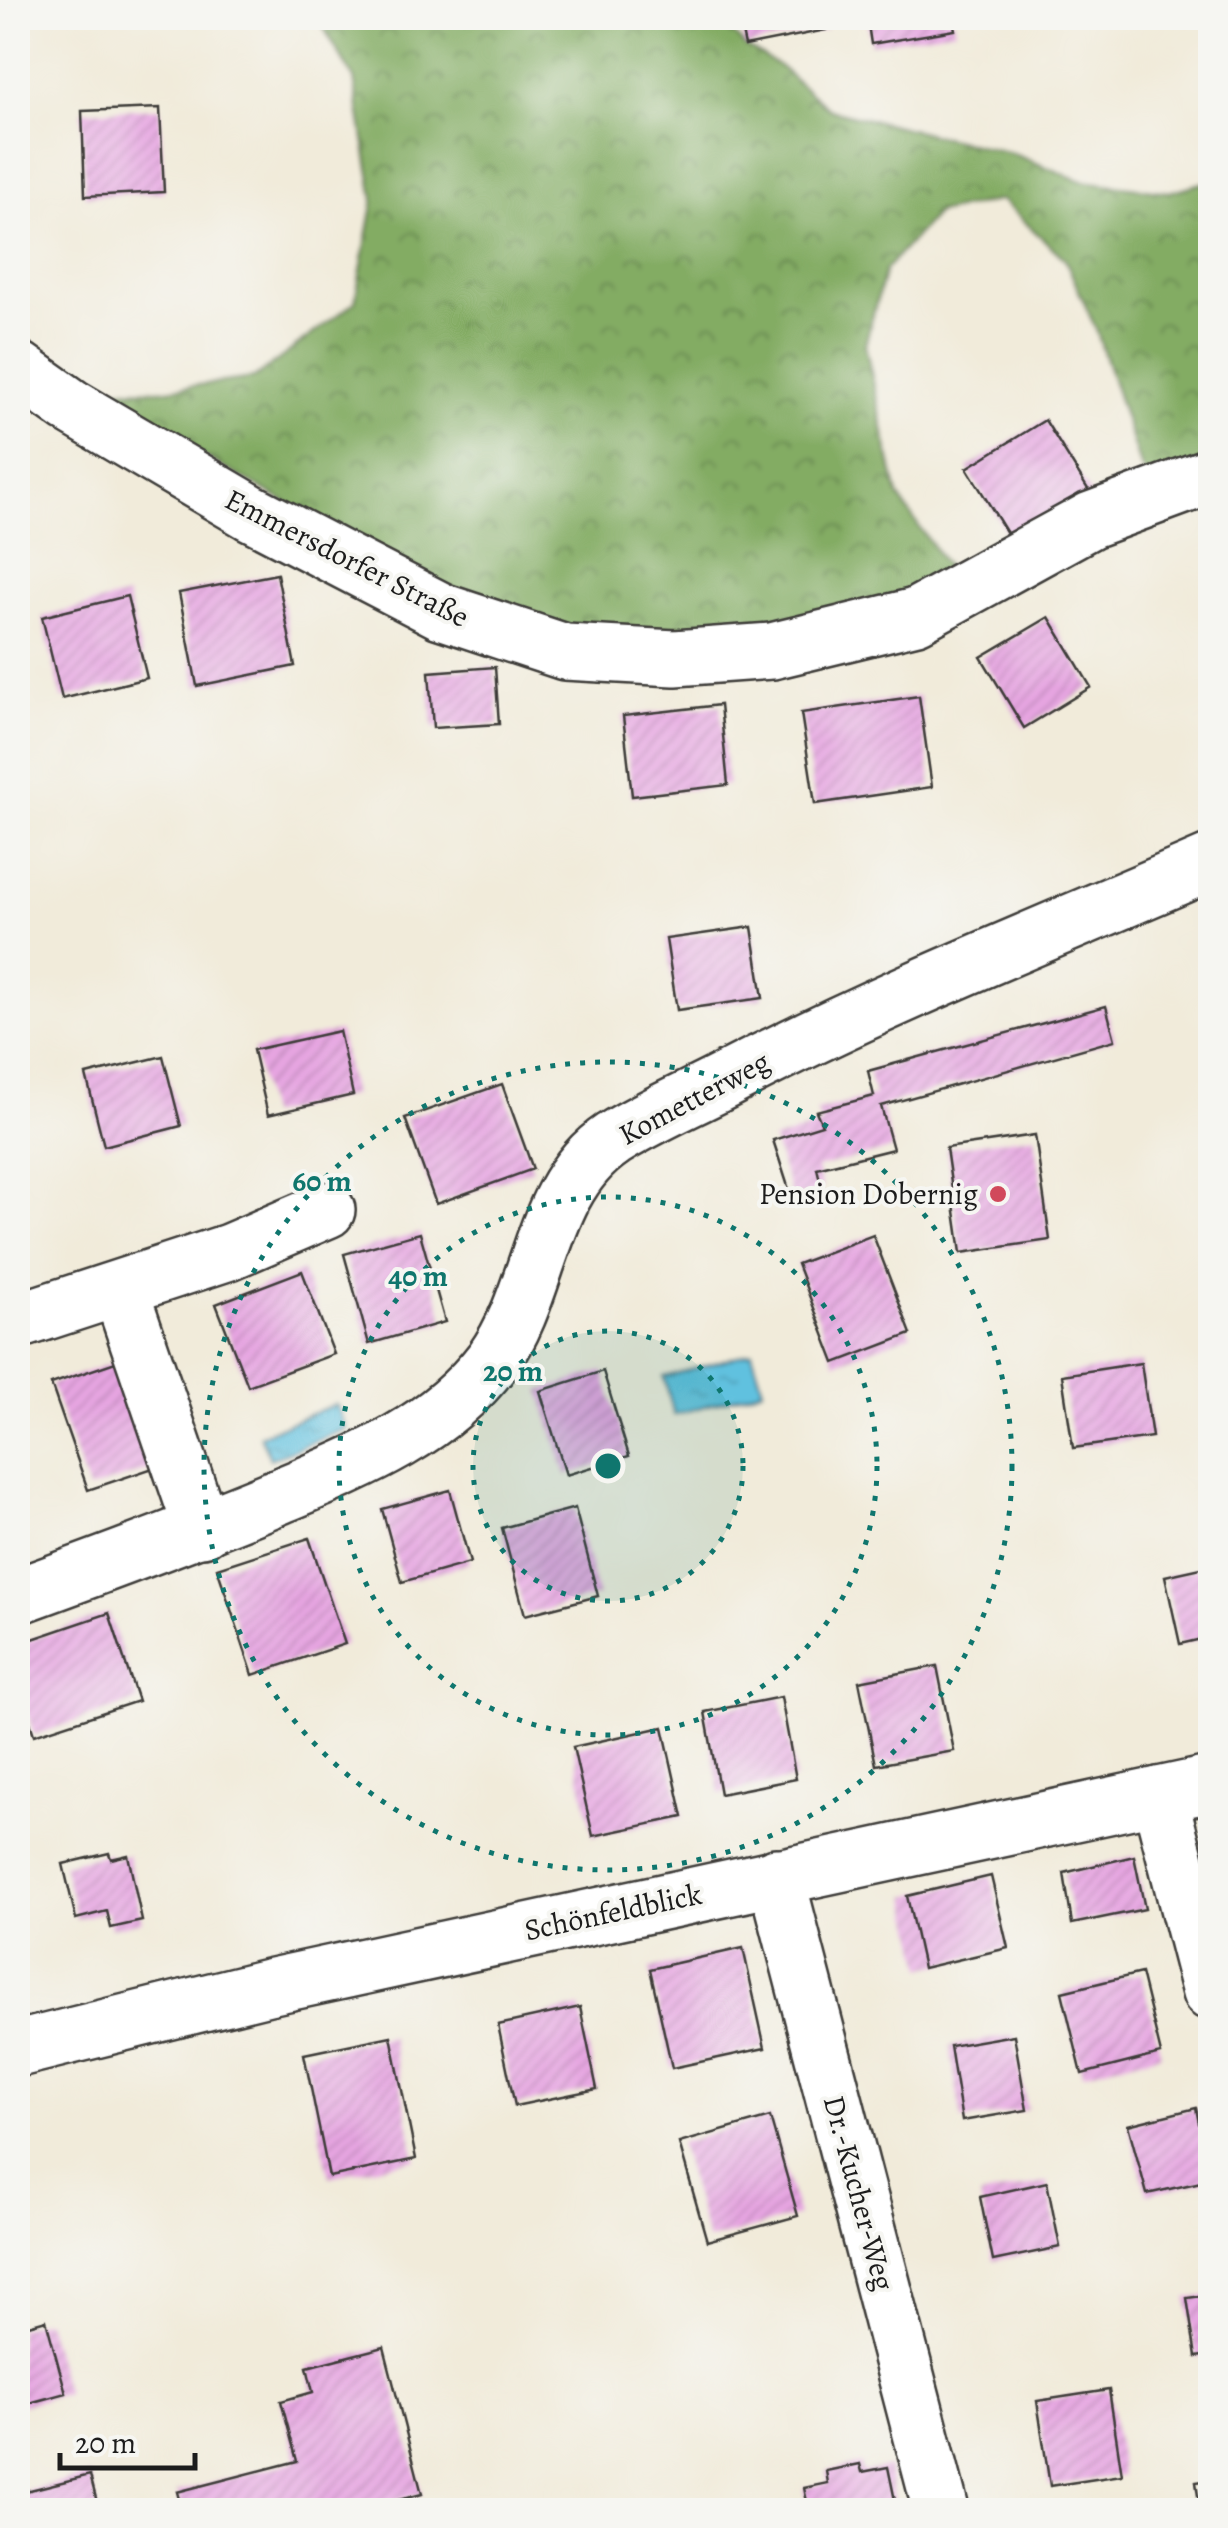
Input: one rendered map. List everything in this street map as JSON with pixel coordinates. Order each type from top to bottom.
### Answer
[{"type":"street","name":"Emmersdorfer Straße","points":[[18,369],[70,406],[250,512],[441,611],[565,652],[675,658],[772,651],[916,616],[1091,520],[1210,476]]},
{"type":"street","name":"Kometterweg","points":[[18,1596],[202,1528],[357,1464],[413,1435],[460,1399],[517,1326],[560,1200],[578,1171],[612,1140],[819,1032],[1210,863]]},
{"type":"street","points":[[18,1321],[229,1252],[326,1210]]},
{"type":"street","points":[[120,1289],[202,1528]]},
{"type":"street","points":[[1185,1790],[1210,1992]]},
{"type":"street","name":"Schönfeldblick","points":[[18,2049],[268,1987],[1185,1790]]},
{"type":"street","name":"Dr.-Kucher-Weg","points":[[776,1876],[940,2510]]},
{"type":"green space","points":[[318,18],[718,18],[745,46],[779,66],[830,110],[1011,153],[1082,181],[1169,192],[1210,181],[1210,476],[1156,496],[1139,463],[1097,332],[1065,259],[1001,200],[937,213],[885,270],[865,345],[898,496],[963,590],[878,625],[536,643],[82,388],[159,390],[254,378],[355,302],[374,199],[354,79]]},
{"type":"water","points":[[752,1352],[763,1389],[674,1415],[664,1377]]},
{"type":"water","points":[[336,1404],[346,1429],[270,1459],[260,1435]]},
{"type":"building","points":[[739,18],[824,18],[826,30],[745,46]]},
{"type":"building","points":[[867,18],[953,18],[955,30],[871,44]]},
{"type":"building","points":[[160,108],[164,192],[85,196],[82,111]]},
{"type":"building","points":[[1045,420],[1091,494],[1013,543],[967,468]]},
{"type":"building","points":[[277,574],[295,666],[197,686],[179,593]]},
{"type":"building","points":[[127,596],[147,678],[62,699],[42,617]]},
{"type":"building","points":[[1049,617],[1091,687],[1024,728],[981,657]]},
{"type":"building","points":[[495,667],[499,724],[433,728],[429,672]]},
{"type":"building","points":[[919,696],[932,787],[815,804],[801,713]]},
{"type":"building","points":[[720,705],[728,785],[632,796],[623,716]]},
{"type":"building","points":[[752,927],[763,998],[677,1010],[666,939]]},
{"type":"building","points":[[1106,1006],[1115,1040],[881,1106],[893,1149],[817,1168],[822,1189],[792,1199],[773,1140],[822,1125],[816,1111],[874,1096],[868,1071]]},
{"type":"building","points":[[339,1031],[353,1095],[268,1115],[253,1050]]},
{"type":"building","points":[[163,1056],[181,1126],[104,1146],[86,1075]]},
{"type":"building","points":[[502,1084],[533,1169],[436,1204],[405,1118]]},
{"type":"building","name":"Pension Dobernig","points":[[1035,1135],[1050,1240],[961,1253],[946,1148]]},
{"type":"building","points":[[18,1178],[26,1210],[18,1212]]},
{"type":"building","points":[[420,1233],[445,1322],[369,1344],[344,1254]]},
{"type":"building","points":[[873,1235],[911,1334],[835,1363],[797,1264]]},
{"type":"building","points":[[302,1271],[334,1354],[248,1386],[216,1304]]},
{"type":"building","points":[[127,1358],[165,1464],[88,1490],[51,1384]]},
{"type":"building","points":[[1141,1363],[1152,1437],[1073,1448],[1062,1375]]},
{"type":"building","points":[[603,1371],[629,1456],[566,1475],[540,1391]]},
{"type":"building","points":[[450,1490],[470,1563],[402,1582],[382,1509]]},
{"type":"building","points":[[575,1508],[598,1596],[525,1615],[502,1528]]},
{"type":"building","points":[[309,1538],[345,1644],[253,1675],[217,1568]]},
{"type":"building","points":[[1210,1566],[1210,1637],[1180,1644],[1165,1576]]},
{"type":"building","points":[[109,1613],[138,1701],[34,1735],[18,1686],[18,1644]]},
{"type":"building","points":[[937,1666],[954,1751],[876,1765],[859,1681]]},
{"type":"building","points":[[781,1697],[796,1779],[720,1794],[705,1712]]},
{"type":"building","points":[[663,1727],[683,1817],[593,1836],[573,1747]]},
{"type":"building","points":[[109,1853],[111,1859],[128,1855],[142,1921],[111,1928],[107,1911],[76,1919],[63,1864]]},
{"type":"building","points":[[1134,1856],[1145,1909],[1072,1924],[1064,1873]]},
{"type":"building","points":[[991,1876],[1008,1948],[923,1968],[907,1896]]},
{"type":"building","points":[[743,1948],[765,2048],[672,2068],[650,1969]]},
{"type":"building","points":[[1141,1973],[1161,2054],[1082,2074],[1062,1992]]},
{"type":"building","points":[[580,2007],[597,2089],[515,2106],[498,2025]]},
{"type":"building","points":[[1014,2035],[1027,2110],[962,2121],[950,2046]]},
{"type":"building","points":[[391,2036],[416,2159],[329,2177],[304,2054]]},
{"type":"building","points":[[1196,2108],[1210,2180],[1147,2194],[1128,2125]]},
{"type":"building","points":[[770,2117],[798,2216],[707,2241],[679,2143]]},
{"type":"building","points":[[1047,2182],[1060,2247],[993,2261],[980,2197]]},
{"type":"building","points":[[1210,2295],[1210,2355],[1196,2357],[1187,2298]]},
{"type":"building","points":[[46,2320],[66,2393],[18,2406],[18,2328]]},
{"type":"building","points":[[384,2347],[422,2494],[359,2510],[182,2510],[177,2492],[297,2461],[281,2401],[313,2392],[307,2367]]},
{"type":"building","points":[[1109,2390],[1122,2475],[1050,2486],[1037,2401]]},
{"type":"building","points":[[860,2464],[862,2472],[888,2467],[897,2510],[796,2510],[808,2506],[804,2488],[828,2483],[826,2471]]},
{"type":"building","points":[[90,2475],[99,2510],[18,2510],[18,2493]]},
{"type":"building","points":[[1210,2480],[1210,2510],[1200,2510],[1196,2482]]},
{"type":"place","name":"Pension Dobernig","points":[[998,1194]]}]
